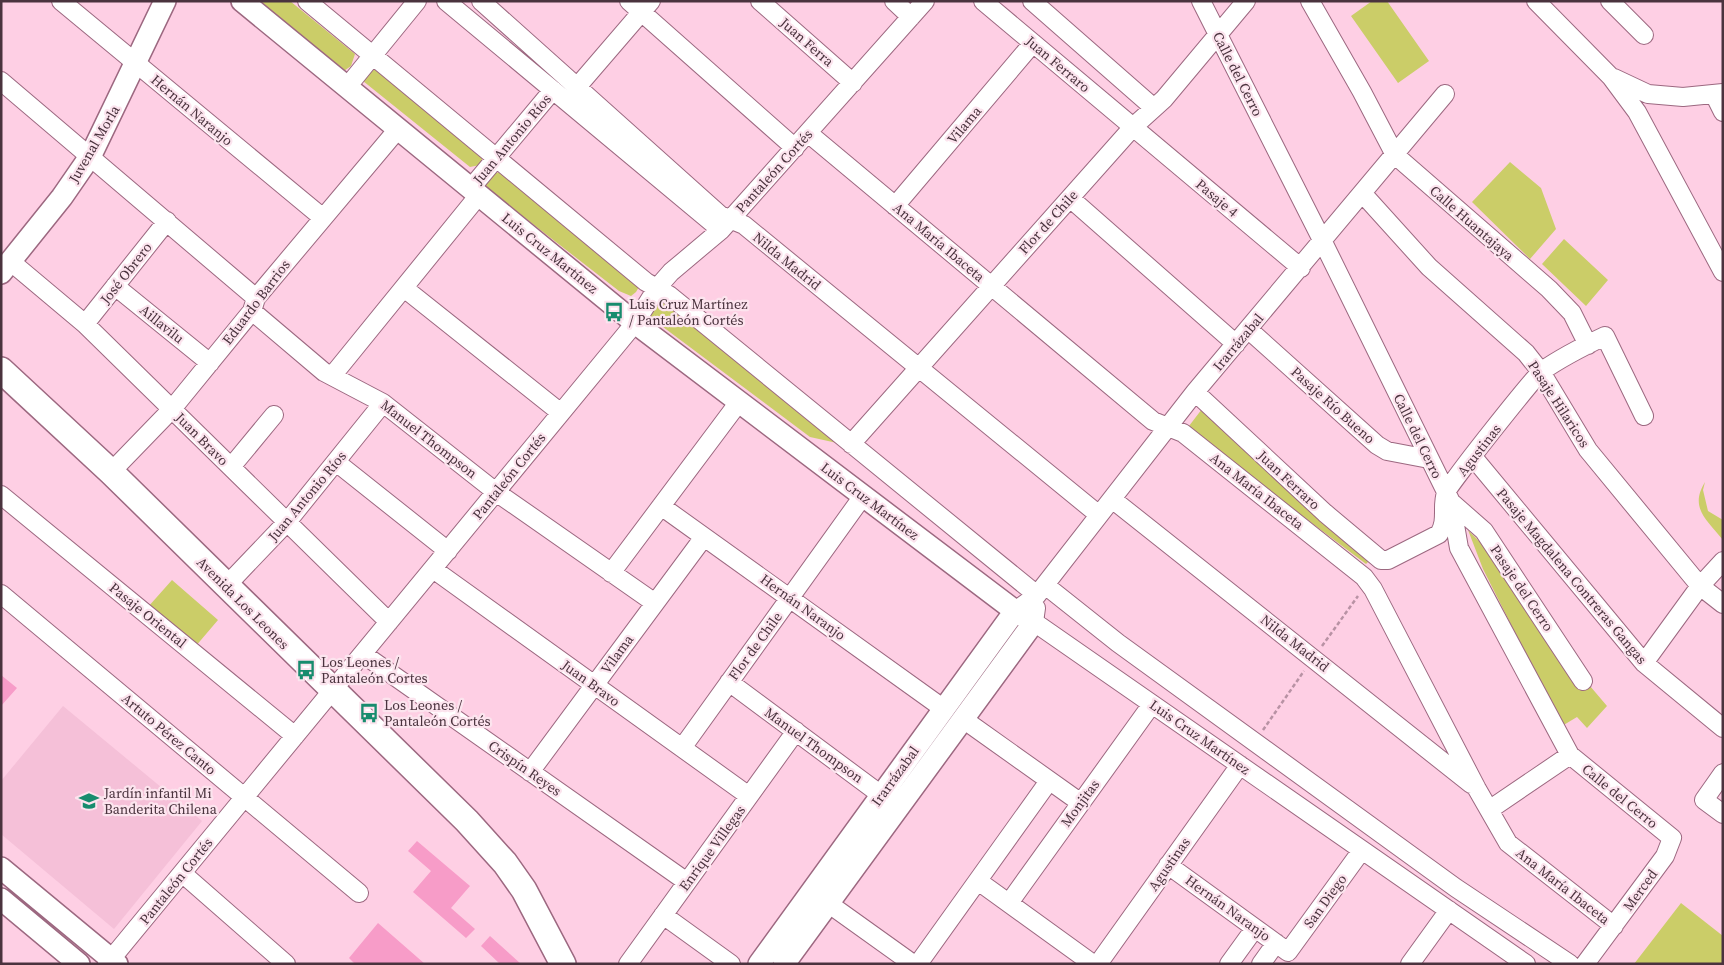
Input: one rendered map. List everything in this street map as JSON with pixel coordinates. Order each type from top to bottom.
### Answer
[{"type":"main road","name":"Avenida Los Leones","points":[[1,370],[111,472],[332,691],[467,821],[505,863],[524,890],[563,964]]},
{"type":"street","name":"Hernán Naranjo","points":[[61,1],[323,218]]},
{"type":"street","name":"Juvenal Morla","points":[[6,267],[62,197],[91,155],[165,1]]},
{"type":"street","name":"Luis Cruz Martínez","points":[[242,1],[635,323],[1015,611],[1034,622],[1240,764],[1526,964]]},
{"type":"street","name":"Luis Cruz Martínez","points":[[307,1],[374,54],[646,282],[657,288],[851,444],[1041,590],[1118,643],[1456,888],[1570,964]]},
{"type":"street","points":[[347,87],[417,1]]},
{"type":"street","name":"Nilda Madrid","points":[[446,1],[553,90],[726,225],[744,225],[1099,515]]},
{"type":"street","name":"Nilda Madrid","points":[[481,1],[720,214],[726,225]]},
{"type":"street","name":"Juan Ferra","points":[[760,1],[853,83]]},
{"type":"street","points":[[894,1],[911,17]]},
{"type":"street","name":"Pantaleón Cortés","points":[[112,962],[244,797],[635,323],[657,288],[686,256],[726,225],[925,1]]},
{"type":"street","name":"Juan Ferraro","points":[[983,1],[1133,127]]},
{"type":"street","points":[[1032,1],[1154,108]]},
{"type":"street","name":"Calle del Cerro","points":[[1201,1],[1323,242],[1449,498],[1459,548],[1570,755],[1672,838]]},
{"type":"street","name":"Flor de Chile","points":[[851,444],[1133,127],[1154,108],[1246,1]]},
{"type":"street","name":"Calle Huantajaya","points":[[1310,1],[1362,92],[1395,155],[1549,289],[1572,313],[1588,344]]},
{"type":"street","points":[[1536,1],[1611,76],[1637,112],[1723,272]]},
{"type":"street","points":[[1610,1],[1644,35]]},
{"type":"street","points":[[577,87],[641,5],[795,148]]},
{"type":"street","name":"Vilama","points":[[895,206],[1033,43]]},
{"type":"street","points":[[1611,76],[1648,94],[1684,97],[1719,94],[1723,112]]},
{"type":"street","name":"Manuel Thompson","points":[[1,81],[167,221],[318,367],[383,403],[496,492],[655,604]]},
{"type":"street","name":"Juan Antonio Ríos","points":[[332,376],[404,288],[475,192],[496,157],[553,90]]},
{"type":"street","name":"Irarrázabal","points":[[890,801],[944,708],[1015,611],[1041,590],[1195,392],[1323,242],[1445,94]]},
{"type":"street","name":"Pasaje 4","points":[[1133,127],[1301,268]]},
{"type":"street","name":"Eduardo Barrios","points":[[111,472],[172,409],[323,218],[398,129]]},
{"type":"street","name":"Ana María Ibaceta","points":[[808,133],[1153,422],[1183,433],[1364,576],[1477,789],[1508,843],[1614,926]]},
{"type":"street","name":"Pasaje Hilaricos","points":[[1363,194],[1429,267],[1526,353],[1541,372],[1588,450],[1700,586],[1723,604]]},
{"type":"street","points":[[1070,198],[1236,344]]},
{"type":"street","name":"José Obrero","points":[[85,324],[167,221]]},
{"type":"street","name":"Juan Bravo","points":[[6,267],[85,324],[389,622]]},
{"type":"street","name":"Aillavilu","points":[[115,286],[210,363]]},
{"type":"street","points":[[404,288],[561,413]]},
{"type":"street","name":"Pasaje Río Bueno","points":[[1249,330],[1377,445],[1387,451],[1429,459]]},
{"type":"street","points":[[1588,344],[1606,336],[1644,416]]},
{"type":"street","name":"Agustinas","points":[[1449,498],[1473,457],[1541,372],[1588,344]]},
{"type":"street","name":"Juan Ferraro","points":[[1195,392],[1324,514],[1376,557],[1388,560],[1439,534],[1449,498]]},
{"type":"street","points":[[611,573],[739,402]]},
{"type":"street","name":"Juan Antonio Ríos","points":[[226,586],[287,522],[383,403]]},
{"type":"street","points":[[231,467],[274,415]]},
{"type":"street","name":"Pasaje Magdalena Contreras Gangas","points":[[1473,457],[1644,664],[1723,728]]},
{"type":"street","points":[[336,462],[448,551]]},
{"type":"street","name":"Pasaje Oriental","points":[[1,495],[295,736]]},
{"type":"street","name":"Flor de Chile","points":[[682,748],[863,496]]},
{"type":"street","name":"Pasaje del Cerro","points":[[1449,498],[1484,531],[1583,682]]},
{"type":"street","name":"Nilda Madrid","points":[[1112,499],[1477,789]]},
{"type":"street","name":"Hernán Naranjo","points":[[661,506],[944,708]]},
{"type":"street","name":"Vilama","points":[[530,772],[704,537]]},
{"type":"street","points":[[1644,664],[1700,586],[1723,561]]},
{"type":"street","name":"Juan Bravo","points":[[433,569],[749,796]]},
{"type":"street","name":"Irarrázabal","points":[[759,964],[820,897],[890,801],[963,719],[1034,622],[1041,590]]},
{"type":"street","name":"Artuto Pérez Canto","points":[[1,594],[359,893]]},
{"type":"street","name":"Crispín Reyes","points":[[363,654],[687,882]]},
{"type":"street","name":"Manuel Thompson","points":[[729,682],[890,801]]},
{"type":"street","name":"Monjitas","points":[[1008,903],[1152,704]]},
{"type":"street","points":[[963,719],[1080,803]]},
{"type":"street","name":"Enrique Villegas","points":[[628,964],[796,731]]},
{"type":"street","points":[[1489,810],[1570,755]]},
{"type":"street","name":"Agustinas","points":[[1098,964],[1240,764]]},
{"type":"street","points":[[1723,774],[1704,800],[1723,814]]},
{"type":"street","points":[[918,964],[1049,781]]},
{"type":"street","name":"Merced","points":[[1585,964],[1666,856],[1672,838]]},
{"type":"street","name":"San Diego","points":[[1261,964],[1282,947],[1362,850]]},
{"type":"street","name":"Hernán Naranjo","points":[[1168,865],[1282,947]]},
{"type":"street","points":[[1,868],[112,962]]},
{"type":"street","points":[[182,873],[286,964]]},
{"type":"street","points":[[978,880],[1093,964]]},
{"type":"street","points":[[820,897],[913,964]]},
{"type":"street","name":"Irarrázabal","points":[[784,964],[820,897]]},
{"type":"street","points":[[1,899],[79,964]]},
{"type":"street","points":[[1410,964],[1449,910]]},
{"type":"street","points":[[663,915],[731,964]]},
{"type":"street","points":[[1229,964],[1255,928]]},
{"type":"shaded area","points":[[256,1],[290,1],[355,54],[351,66],[341,73]]},
{"type":"shaded area","points":[[1372,1],[1387,1],[1429,61],[1398,83],[1351,16]]},
{"type":"shaded area","points":[[371,64],[483,156],[480,165],[470,167],[363,81]]},
{"type":"shaded area","points":[[1510,162],[1541,188],[1556,229],[1530,259],[1472,202]]},
{"type":"shaded area","points":[[502,172],[640,285],[636,292],[631,296],[619,291],[489,190],[485,185],[494,173]]},
{"type":"shaded area","points":[[1564,239],[1608,280],[1586,306],[1542,264]]},
{"type":"shaded area","points":[[654,298],[662,300],[837,443],[810,437],[651,318],[649,311]]},
{"type":"shaded area","points":[[1202,409],[1369,561],[1366,564],[1235,465],[1189,426]]},
{"type":"shaded area","points":[[1705,482],[1703,490],[1708,511],[1723,520],[1723,540],[1706,520],[1699,507],[1699,499]]},
{"type":"shaded area","points":[[1468,530],[1482,544],[1572,680],[1590,686],[1607,706],[1587,728],[1577,717],[1562,726],[1483,569]]},
{"type":"shaded area","points":[[172,580],[218,620],[195,647],[148,607]]},
{"type":"shaded area","name":"Jardín infantil Mi Banderita Chilena","points":[[63,706],[202,821],[114,929],[1,834],[1,781]]},
{"type":"shaded area","points":[[1681,903],[1723,936],[1723,964],[1634,964]]},
{"type":"building","points":[[1,675],[17,688],[1,706]]},
{"type":"building","points":[[417,841],[470,886],[451,908],[475,929],[466,938],[413,892],[431,871],[408,851]]},
{"type":"building","points":[[378,923],[425,964],[355,964],[349,958]]},
{"type":"building","points":[[490,936],[521,964],[500,964],[481,946]]},
{"type":"place","name":"Luis Cruz Martínez / Pantaleón Cortés","points":[[614,312]]},
{"type":"place","name":"Los Leones / Pantaleón Cortes","points":[[306,670]]},
{"type":"place","name":"Los Leones / Pantaleón Cortés","points":[[369,713]]},
{"type":"place","name":"Jardín infantil Mi Banderita Chilena","points":[[89,801]]}]
